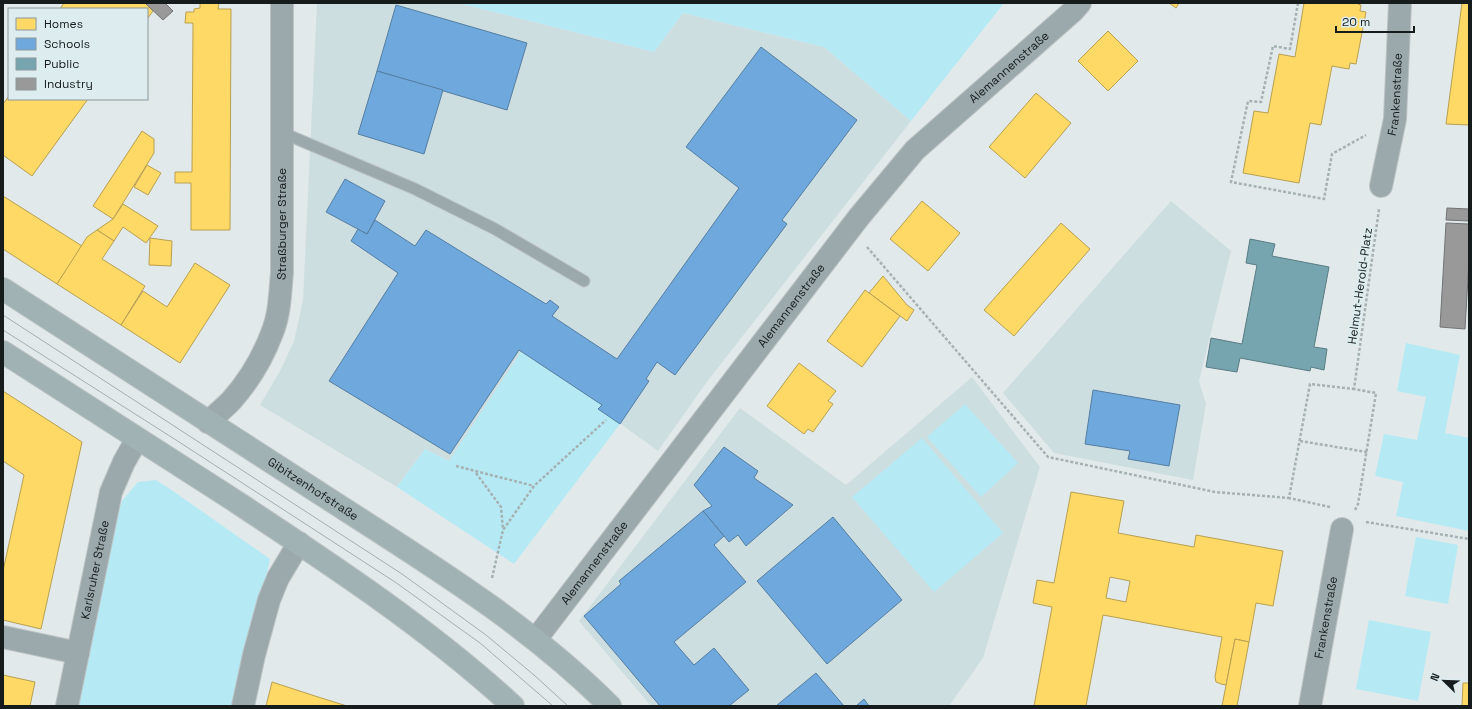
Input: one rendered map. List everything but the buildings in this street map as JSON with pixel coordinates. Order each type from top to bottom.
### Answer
[{"type":"main road","name":"Gibitzenhofstraße","points":[[3,289],[487,602],[536,639],[571,669],[610,706]]},
{"type":"main road","points":[[3,352],[353,579],[409,620],[472,670],[513,706]]},
{"type":"street","name":"Straßburger Straße","points":[[208,422],[244,385],[260,360],[273,332],[279,304],[282,272],[282,3]]},
{"type":"street","name":"Alemannenstraße","points":[[536,639],[851,228],[915,150],[1074,11],[1080,3]]},
{"type":"street","name":"Frankenstraße","points":[[1381,186],[1395,119],[1400,3]]},
{"type":"street","name":"Karlsruher Straße","points":[[67,706],[112,492],[124,462],[137,438]]},
{"type":"street","name":"Frankenstraße","points":[[1310,706],[1346,523]]},
{"type":"street","points":[[243,706],[254,655],[270,600],[278,578],[299,543]]},
{"type":"street","points":[[3,637],[78,653]]},
{"type":"lane","points":[[283,133],[415,189],[494,229],[584,281]]},
{"type":"path","points":[[1298,3],[1290,49],[1273,46],[1261,102],[1248,101],[1231,182],[1324,199],[1332,154],[1395,119]]},
{"type":"path","name":"Helmut-Herold-Platz","points":[[1354,389],[1378,226],[1381,186]]},
{"type":"path","points":[[851,228],[1048,457],[1215,492],[1289,498],[1330,507],[1346,523],[1373,524],[1469,539]]},
{"type":"path","points":[[1289,498],[1310,384],[1376,393],[1358,504],[1346,523]]},
{"type":"path","points":[[503,530],[534,486],[606,420]]},
{"type":"path","points":[[1300,441],[1367,452]]},
{"type":"path","points":[[456,466],[534,486]]},
{"type":"path","points":[[475,472],[501,507],[503,530],[487,602]]},
{"type":"shaded area","points":[[317,3],[458,3],[654,52],[683,13],[824,47],[911,121],[706,383],[658,451],[522,352],[449,461],[425,449],[397,487],[260,405],[281,369],[294,341],[303,300]]},
{"type":"shaded area","points":[[458,3],[1004,3],[911,121],[824,47],[683,13],[654,52]]},
{"type":"shaded area","points":[[1171,201],[1231,251],[1199,381],[1206,404],[1193,480],[1054,453],[1003,393]]},
{"type":"shaded area","points":[[1406,343],[1460,355],[1445,433],[1469,438],[1469,531],[1396,516],[1403,482],[1375,476],[1384,434],[1417,440],[1426,397],[1397,391]]},
{"type":"shaded area","points":[[521,352],[602,405],[599,409],[620,424],[514,564],[397,487],[425,449],[449,461]]},
{"type":"shaded area","points":[[972,377],[1040,467],[983,658],[949,706],[651,706],[579,621],[740,408],[846,485]]},
{"type":"shaded area","points":[[965,404],[1018,463],[981,497],[927,437]]},
{"type":"shaded area","points":[[922,438],[1003,533],[934,592],[852,497]]},
{"type":"shaded area","points":[[156,480],[270,559],[239,706],[76,706],[115,525],[122,501],[138,482]]},
{"type":"shaded area","points":[[1416,537],[1458,545],[1448,604],[1405,596]]},
{"type":"shaded area","points":[[1369,620],[1431,632],[1418,701],[1356,689]]},
{"type":"tram line","points":[[3,315],[402,574],[486,635],[568,706]]},
{"type":"tram line","points":[[3,330],[395,582],[480,643],[553,706]]}]
